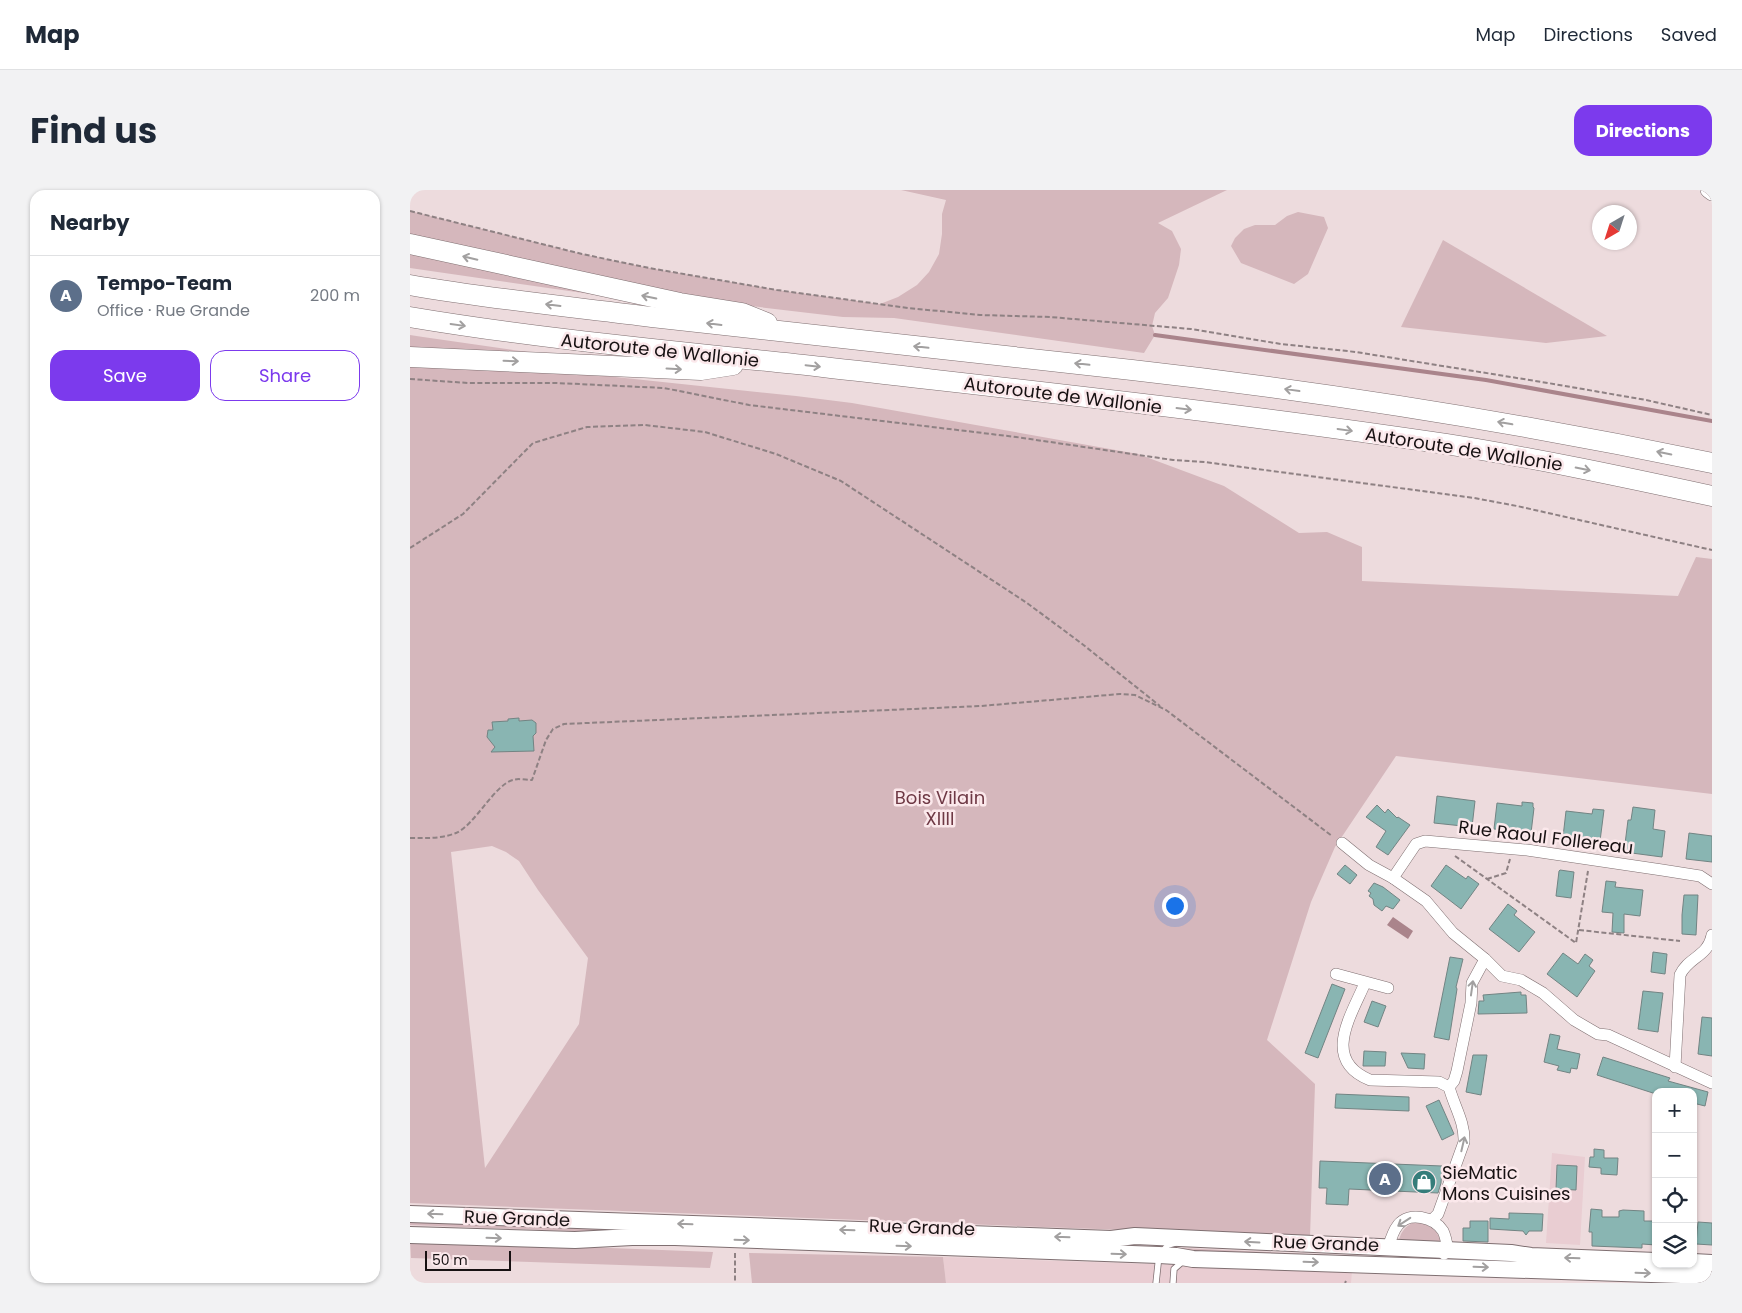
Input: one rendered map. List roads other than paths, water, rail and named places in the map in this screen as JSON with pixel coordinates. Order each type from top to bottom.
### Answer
[{"type":"highway","points":[[410,244],[680,303],[742,313],[797,334]]},
{"type":"highway","name":"Autoroute de Wallonie","points":[[410,285],[593,310],[1280,388],[1594,438],[1712,463]]},
{"type":"highway","name":"Autoroute de Wallonie","points":[[410,317],[587,343],[1130,402],[1335,428],[1449,445],[1587,469],[1712,496]]},
{"type":"highway","points":[[410,358],[701,370],[765,361]]},
{"type":"main road","points":[[1708,190],[1712,193]]},
{"type":"main road","name":"Rue Grande","points":[[410,1214],[1111,1239],[1135,1236],[1652,1261]]},
{"type":"main road","name":"Rue Grande","points":[[410,1235],[575,1240],[632,1237],[735,1240],[1159,1255],[1192,1259],[1712,1276]]},
{"type":"main road","points":[[1697,1262],[1712,1263]]},
{"type":"street","name":"Rue Raoul Follereau","points":[[1393,878],[1419,841],[1527,850],[1590,859],[1700,876],[1712,884]]},
{"type":"street","points":[[1342,844],[1369,865],[1393,878],[1426,901],[1452,933],[1485,959],[1502,976],[1521,980],[1544,993],[1574,1020],[1598,1034],[1608,1035],[1712,1083]]},
{"type":"street","points":[[1675,1067],[1680,975],[1684,967],[1706,950],[1711,943],[1712,935]]},
{"type":"street","points":[[1449,1087],[1454,1081],[1457,1070],[1471,1003],[1472,983],[1485,959]]},
{"type":"street","points":[[1336,974],[1388,988]]},
{"type":"street","points":[[1365,983],[1342,1042],[1343,1054],[1352,1069],[1370,1080],[1439,1082],[1449,1087],[1465,1130],[1464,1142],[1438,1214],[1432,1220],[1443,1232],[1448,1251],[1432,1266]]},
{"type":"street","name":"Rue Grande","points":[[1388,1248],[1398,1225],[1403,1221],[1420,1217],[1432,1220]]},
{"type":"lane","points":[[1156,1283],[1159,1255],[1168,1245],[1183,1238]]},
{"type":"lane","points":[[1173,1283],[1174,1269],[1177,1265],[1192,1259]]},
{"type":"waterway","points":[[1155,335],[1486,380],[1712,421]]},
{"type":"place","name":"Tempo-Team","points":[[1385,1179]]},
{"type":"place","name":"SieMatic Mons Cuisines","points":[[1424,1182]]},
{"type":"park label","name":"Bois Vilain XIIII","points":[[940,807]]}]
